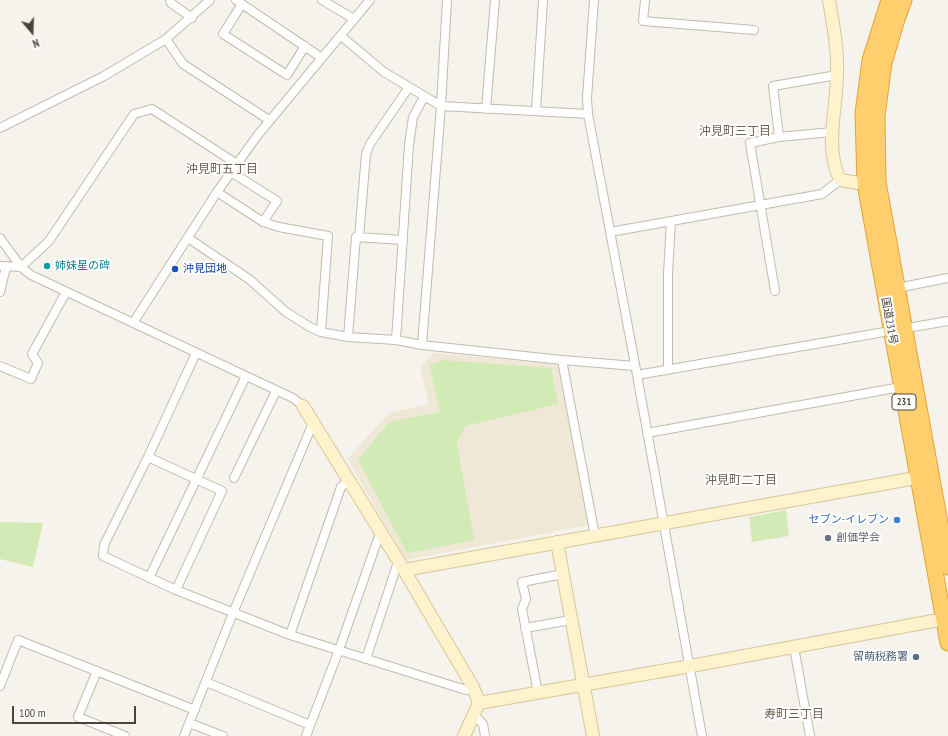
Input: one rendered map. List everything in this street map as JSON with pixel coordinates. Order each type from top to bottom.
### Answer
[{"type":"highway","name":"国道231号","points":[[889,0],[870,60],[863,112],[871,183],[925,476],[948,643]]},
{"type":"highway","name":"国道231号","points":[[904,0],[884,63],[877,116],[871,183],[897,288],[897,329],[901,386],[948,567]]},
{"type":"street","points":[[170,0],[192,18]]},
{"type":"street","points":[[0,128],[104,76],[166,39],[192,18],[210,0]]},
{"type":"street","points":[[322,0],[354,19]]},
{"type":"street","points":[[133,323],[217,192],[269,120],[370,0]]},
{"type":"street","points":[[422,345],[441,106],[447,0]]},
{"type":"street","points":[[486,109],[495,0]]},
{"type":"street","points":[[536,111],[542,0]]},
{"type":"street","points":[[594,0],[587,98],[588,114],[702,736]]},
{"type":"street","points":[[645,0],[643,21],[754,30]]},
{"type":"street","points":[[829,0],[837,56],[837,75],[832,132],[832,157],[835,170],[840,180]]},
{"type":"street","points":[[306,46],[287,75],[222,34],[239,2],[306,46],[322,58]]},
{"type":"street","points":[[341,36],[384,72],[441,106],[588,114]]},
{"type":"street","points":[[166,39],[183,64],[269,120]]},
{"type":"street","points":[[779,137],[772,86],[837,75]]},
{"type":"street","points":[[348,337],[356,238],[359,237],[366,154],[370,144],[409,87]]},
{"type":"street","points":[[396,340],[410,138],[414,117],[424,97]]},
{"type":"street","points":[[21,268],[49,241],[134,114],[152,109],[237,164]]},
{"type":"street","points":[[775,291],[750,143],[779,137],[832,132]]},
{"type":"street","points":[[231,172],[277,201],[263,222]]},
{"type":"street","points":[[610,232],[822,194],[840,180],[871,183]]},
{"type":"street","points":[[217,192],[263,222],[279,227],[328,236],[321,332]]},
{"type":"street","points":[[668,369],[668,274],[671,221]]},
{"type":"street","points":[[359,237],[403,240]]},
{"type":"street","points":[[0,238],[21,268],[31,275],[293,398],[302,406],[349,480],[473,687],[476,708],[483,724],[485,736]]},
{"type":"street","points":[[188,238],[249,279],[286,312],[321,332],[348,337],[396,340],[422,345],[635,366]]},
{"type":"street","points":[[0,292],[3,266],[21,268]]},
{"type":"street","points":[[897,288],[948,278]]},
{"type":"street","points":[[0,366],[31,379],[38,363],[32,354],[66,292]]},
{"type":"street","points":[[637,375],[948,321]]},
{"type":"street","points":[[196,353],[148,457],[104,545],[103,556],[176,590],[290,635],[466,690],[473,687]]},
{"type":"street","points":[[562,360],[595,536]]},
{"type":"street","points":[[149,578],[246,376]]},
{"type":"street","points":[[647,433],[901,386]]},
{"type":"street","points":[[234,478],[276,391]]},
{"type":"street","points":[[184,736],[233,613],[313,424]]},
{"type":"street","points":[[148,457],[222,492],[176,590]]},
{"type":"street","points":[[401,566],[595,536],[925,476]]},
{"type":"street","points":[[290,635],[342,487],[349,480]]},
{"type":"street","points":[[306,736],[339,650],[380,533]]},
{"type":"street","points":[[556,542],[593,736]]},
{"type":"street","points":[[366,659],[401,566]]},
{"type":"street","points":[[538,693],[522,609],[526,599],[522,582],[563,574]]},
{"type":"street","points":[[525,628],[571,620]]},
{"type":"street","points":[[476,708],[584,684],[933,621],[946,620]]},
{"type":"street","points":[[0,686],[18,640],[195,710]]},
{"type":"street","points":[[794,647],[810,736]]},
{"type":"street","points":[[97,671],[78,717],[125,736]]},
{"type":"street","points":[[206,682],[310,725]]},
{"type":"street","points":[[464,736],[476,708]]},
{"type":"street","points":[[189,723],[223,736]]},
{"type":"shaded area","points":[[434,353],[558,364],[589,525],[406,560],[347,459],[389,413],[429,404],[420,367]]},
{"type":"green space","points":[[443,360],[551,368],[558,404],[465,426],[457,443],[474,540],[407,553],[358,460],[389,422],[440,412],[429,365]]},
{"type":"green space","points":[[786,510],[789,536],[752,542],[749,517]]},
{"type":"green space","points":[[0,522],[43,523],[33,567],[0,559]]},
{"type":"place","name":"姉妹星の碑","points":[[47,266]]},
{"type":"place","name":"沖見団地","points":[[175,269]]},
{"type":"place","name":"セブン-イレブン","points":[[897,520]]},
{"type":"place","name":"創価学会","points":[[828,538]]},
{"type":"place","name":"留萌税務署","points":[[916,657]]},
{"type":"district","name":"沖見町三丁目","points":[[735,132]]},
{"type":"district","name":"沖見町五丁目","points":[[222,170]]},
{"type":"district","name":"沖見町二丁目","points":[[741,481]]},
{"type":"district","name":"寿町三丁目","points":[[794,715]]}]
